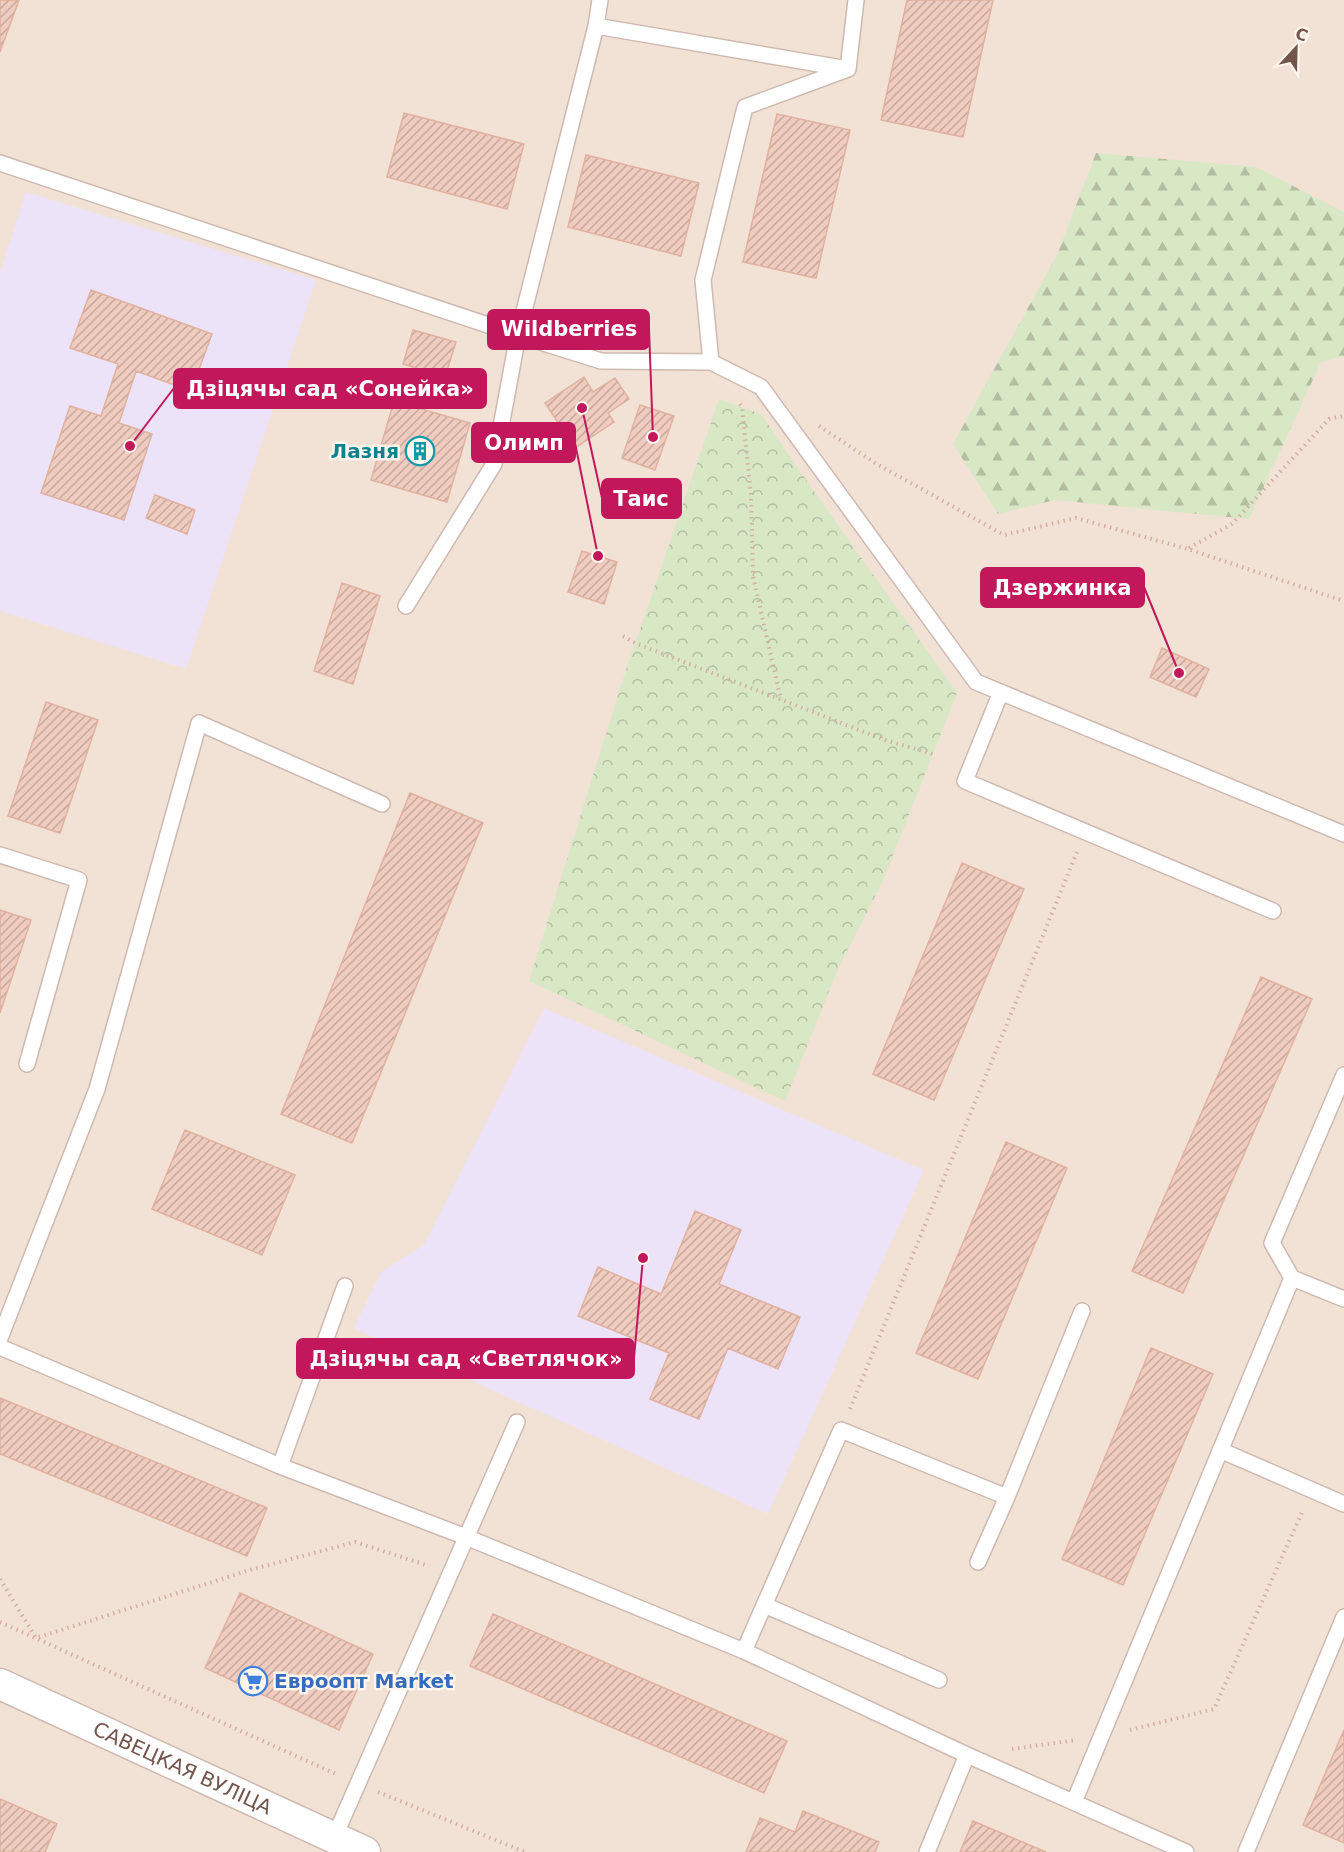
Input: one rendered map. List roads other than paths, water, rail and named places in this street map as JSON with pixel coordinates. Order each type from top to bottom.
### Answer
[{"type":"street","name":"САВЕЦКАЯ ВУЛІЦА","points":[[0,1684],[366,1852]]},
{"type":"lane","points":[[406,606],[494,464],[518,335],[596,26],[600,0]]},
{"type":"lane","points":[[848,69],[856,0]]},
{"type":"lane","points":[[596,26],[848,69]]},
{"type":"lane","points":[[711,362],[703,280],[746,107],[848,69]]},
{"type":"lane","points":[[0,163],[601,361],[711,362],[761,387],[976,681],[1344,834]]},
{"type":"lane","points":[[1001,692],[965,781],[1273,911]]},
{"type":"lane","points":[[0,1338],[97,1089],[199,723],[382,804]]},
{"type":"lane","points":[[0,855],[78,880],[27,1064]]},
{"type":"lane","points":[[1344,1075],[1272,1243],[1292,1278],[1344,1299]]},
{"type":"lane","points":[[1074,1802],[1292,1278]]},
{"type":"lane","points":[[280,1466],[345,1286]]},
{"type":"lane","points":[[978,1562],[1083,1311]]},
{"type":"lane","points":[[0,1347],[280,1466],[466,1537],[744,1651],[967,1755],[1186,1852]]},
{"type":"lane","points":[[334,1838],[517,1422]]},
{"type":"lane","points":[[744,1651],[842,1431],[1007,1497]]},
{"type":"lane","points":[[1220,1450],[1344,1504]]},
{"type":"lane","points":[[764,1605],[939,1680]]},
{"type":"lane","points":[[1246,1852],[1344,1617]]},
{"type":"lane","points":[[927,1852],[967,1755]]},
{"type":"place","name":"Таис","points":[[582,408]]},
{"type":"place","name":"Wildberries","points":[[653,437]]},
{"type":"place","name":"Дзіцячы сад «Сонейка»","points":[[130,446]]},
{"type":"place","name":"Лазня","points":[[420,451]]},
{"type":"place","name":"Олимп","points":[[598,556]]},
{"type":"place","name":"Дзержинка","points":[[1179,673]]},
{"type":"place","name":"Дзіцячы сад «Светлячок»","points":[[643,1258]]},
{"type":"place","name":"Евроопт Market","points":[[253,1681]]}]
